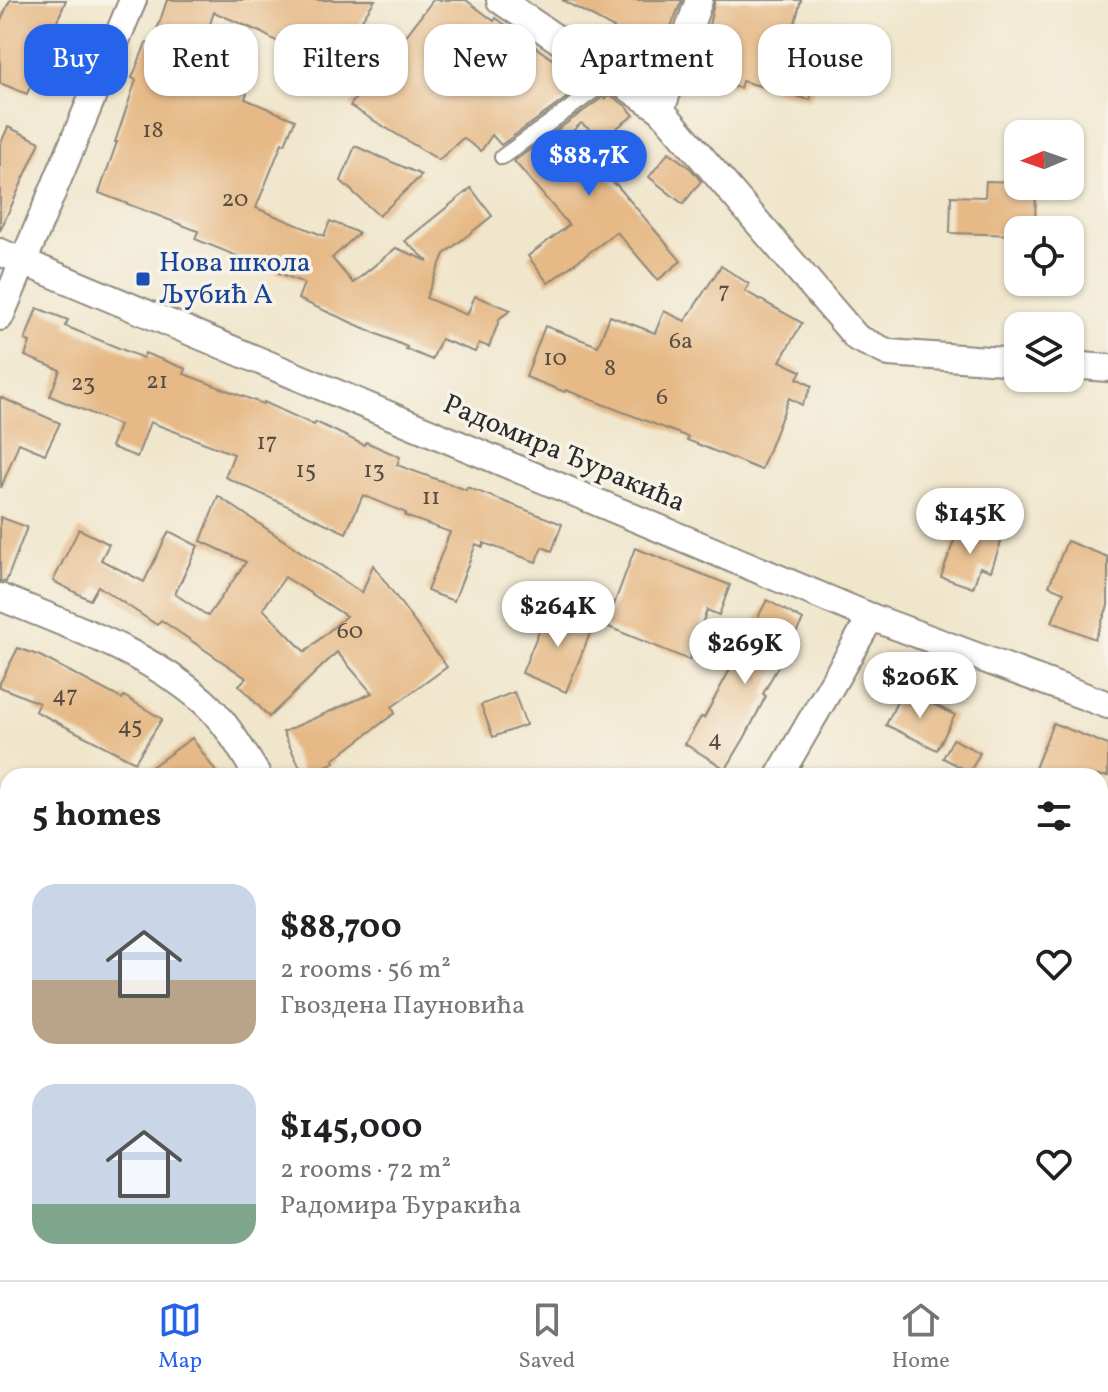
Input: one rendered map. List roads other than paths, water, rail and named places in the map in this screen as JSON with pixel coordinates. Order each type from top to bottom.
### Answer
[{"type":"street","points":[[0,317],[11,256],[133,0]]},
{"type":"street","points":[[500,0],[552,35]]},
{"type":"street","points":[[661,110],[699,0]]},
{"type":"street","points":[[641,96],[661,110],[857,338],[889,353],[1004,361]]},
{"type":"street","name":"Радомира Ђуракића","points":[[11,256],[871,617],[1108,705]]},
{"type":"street","points":[[1084,366],[1108,368]]},
{"type":"street","points":[[0,597],[111,643],[173,679],[205,702],[253,768]]},
{"type":"street","points":[[784,768],[871,617]]},
{"type":"lane","points":[[502,157],[587,96]]},
{"type":"place","name":"Нова школа Љубић А","points":[[143,279]]}]
